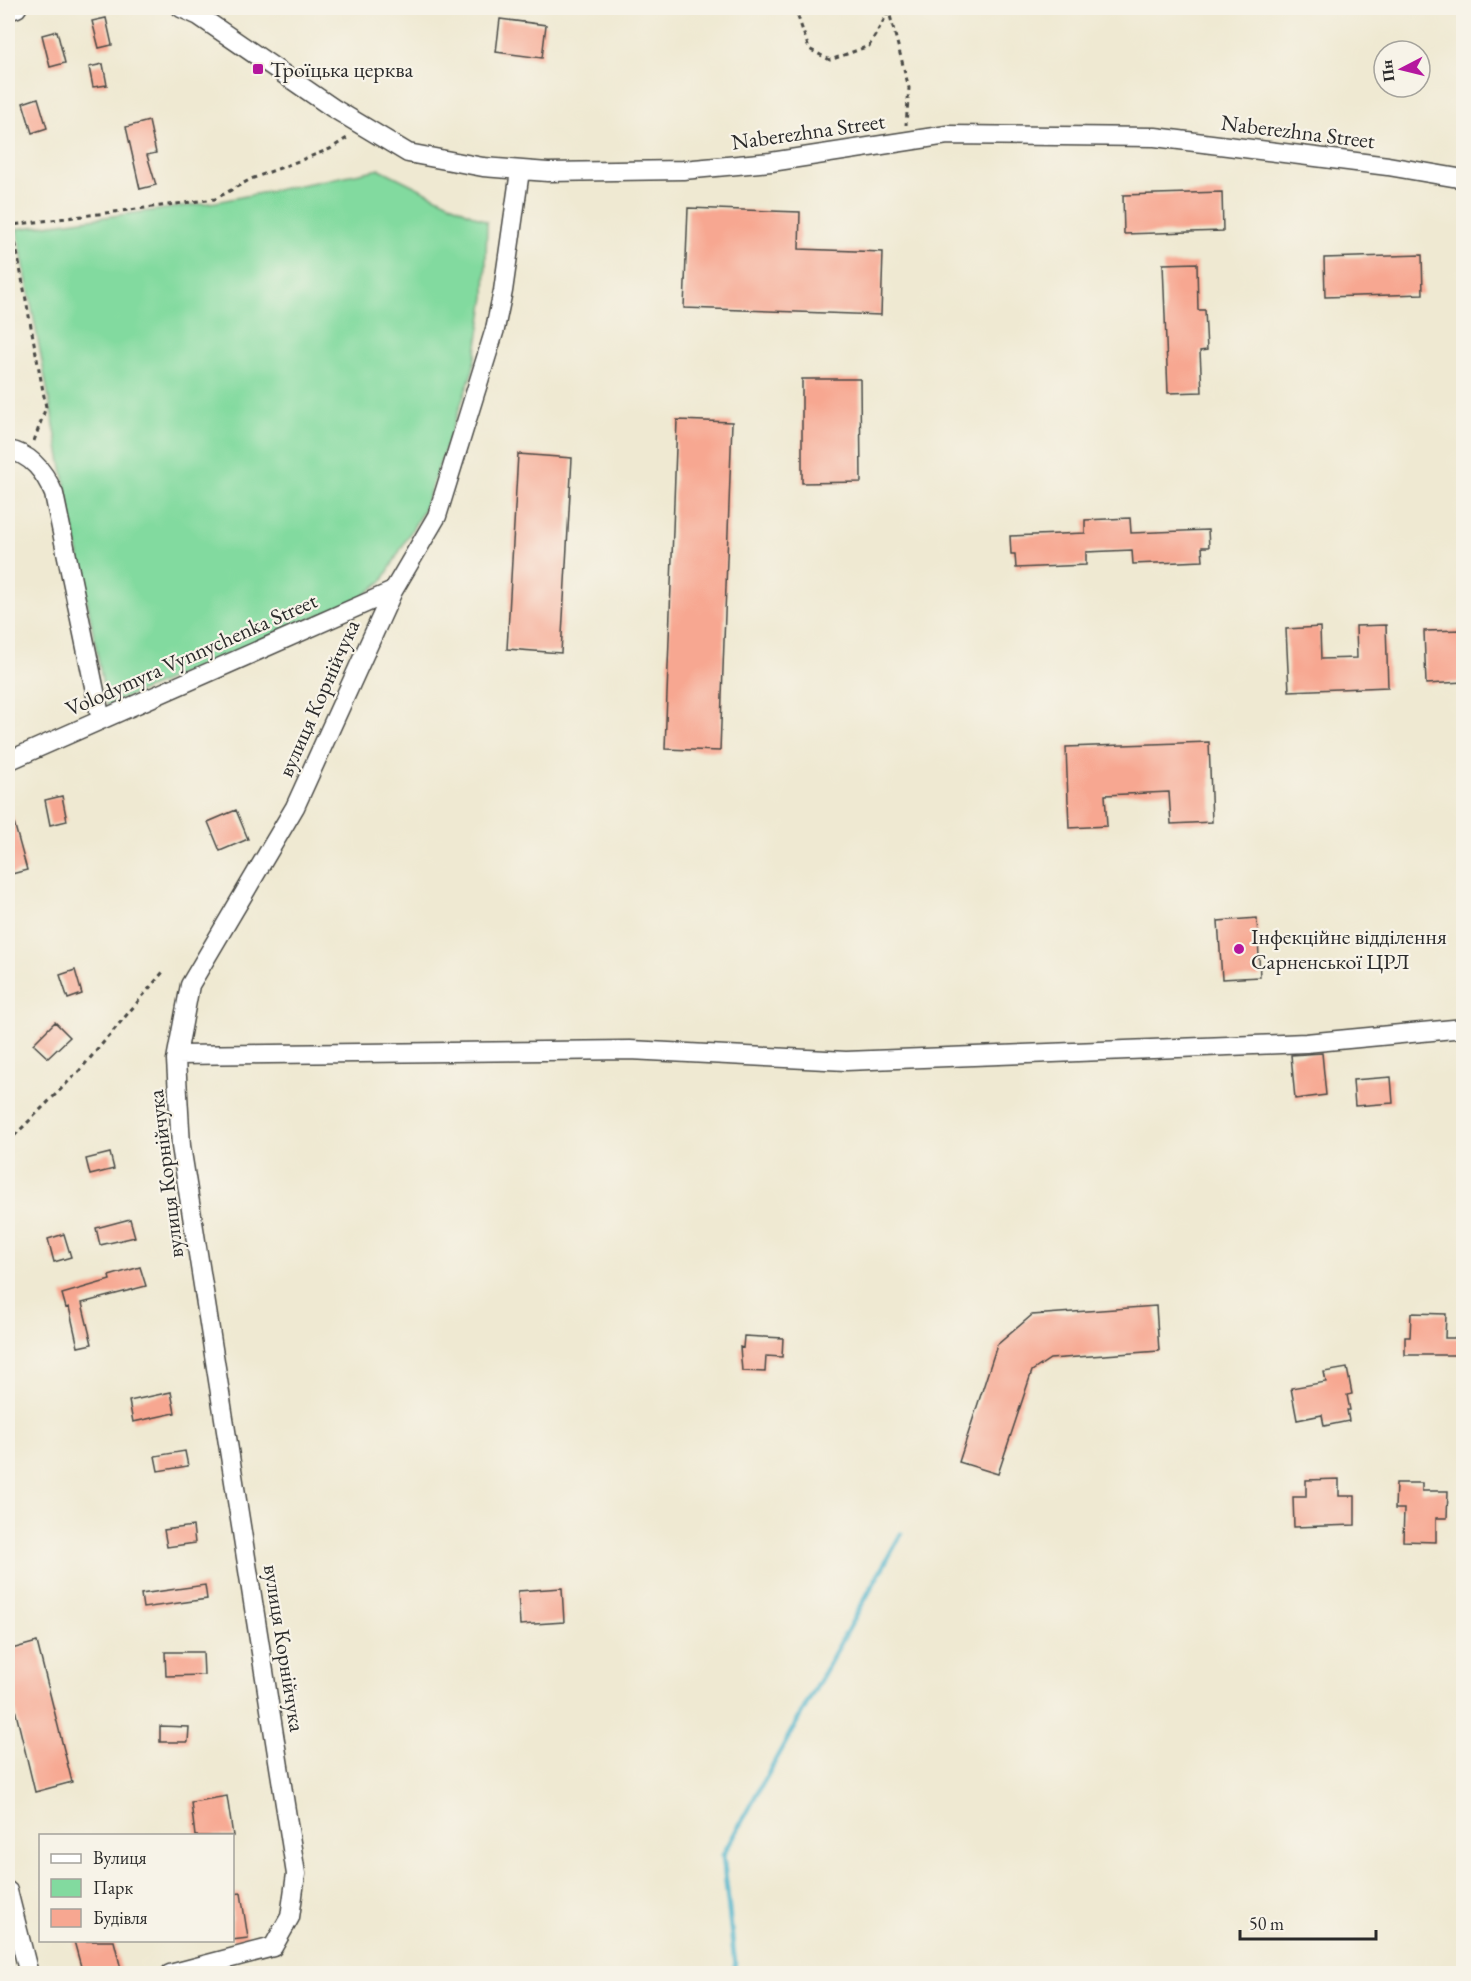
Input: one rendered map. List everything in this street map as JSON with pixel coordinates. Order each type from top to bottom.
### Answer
[{"type":"street","points":[[8,11],[17,8]]},
{"type":"street","name":"Naberezhna Street","points":[[180,8],[199,16],[363,126],[408,153],[445,162],[520,171],[683,170],[771,162],[947,135],[1155,137],[1388,166],[1464,179]]},
{"type":"street","name":"вулиця Корнійчука","points":[[170,1974],[273,1947],[290,1917],[296,1874],[181,1146],[177,1055],[190,986],[295,807],[393,591],[437,516],[475,395],[503,291],[520,171]]},
{"type":"street","points":[[8,450],[28,458],[43,473],[54,494],[101,720]]},
{"type":"street","name":"Volodymyra Vynnychenka Street","points":[[8,761],[393,591]]},
{"type":"street","points":[[177,1055],[630,1050],[846,1061],[1305,1043],[1464,1028]]},
{"type":"street","points":[[8,1891],[29,1974]]},
{"type":"path","points":[[795,8],[808,49],[830,60],[869,46],[888,14]]},
{"type":"path","points":[[888,8],[909,88],[905,141]]},
{"type":"path","points":[[28,458],[46,407],[12,225],[215,199],[251,179],[330,149],[363,126]]},
{"type":"path","points":[[8,1143],[80,1070],[163,972]]},
{"type":"green space","points":[[380,169],[487,222],[485,297],[473,370],[424,509],[383,580],[362,597],[107,706],[17,229],[216,202]]},
{"type":"building","points":[[106,18],[112,45],[99,48],[92,21]]},
{"type":"building","points":[[500,19],[546,25],[542,58],[496,52]]},
{"type":"building","points":[[57,31],[65,63],[50,67],[42,35]]},
{"type":"building","points":[[103,64],[107,85],[93,87],[89,67]]},
{"type":"building","points":[[38,98],[47,128],[32,133],[23,103]]},
{"type":"building","points":[[149,121],[156,153],[147,155],[156,185],[140,189],[126,127]]},
{"type":"building","points":[[1222,192],[1223,231],[1124,234],[1123,195]]},
{"type":"building","points":[[688,208],[800,212],[799,249],[883,252],[881,315],[684,308]]},
{"type":"building","points":[[1422,255],[1423,294],[1325,297],[1324,258]]},
{"type":"building","points":[[1197,263],[1198,310],[1205,310],[1207,350],[1200,351],[1202,392],[1168,393],[1163,264]]},
{"type":"building","points":[[802,379],[860,379],[861,482],[802,483]]},
{"type":"building","points":[[677,420],[732,422],[720,751],[665,749]]},
{"type":"building","points":[[518,454],[572,458],[561,653],[507,649]]},
{"type":"building","points":[[1130,518],[1131,533],[1208,530],[1209,547],[1202,547],[1203,561],[1133,564],[1132,550],[1086,552],[1086,565],[1016,568],[1015,554],[1011,554],[1010,536],[1085,533],[1085,520]]},
{"type":"building","points":[[1386,625],[1388,687],[1289,691],[1286,629],[1320,627],[1321,659],[1357,658],[1356,626]]},
{"type":"building","points":[[1464,630],[1464,682],[1426,684],[1424,631]]},
{"type":"building","points":[[1209,742],[1212,822],[1171,824],[1169,792],[1105,795],[1107,826],[1069,828],[1066,747]]},
{"type":"building","points":[[62,796],[67,821],[50,825],[45,800]]},
{"type":"building","points":[[236,810],[248,839],[220,851],[208,822]]},
{"type":"building","points":[[8,815],[12,815],[27,870],[8,875]]},
{"type":"building","name":"Інфекційне відділення Сарненської ЦРЛ","points":[[1257,918],[1260,977],[1222,979],[1218,921]]},
{"type":"building","points":[[75,970],[82,994],[68,999],[60,975]]},
{"type":"building","points":[[55,1022],[70,1037],[48,1058],[33,1044]]},
{"type":"building","points":[[1322,1053],[1326,1095],[1295,1099],[1291,1055]]},
{"type":"building","points":[[1391,1077],[1393,1103],[1355,1106],[1353,1080]]},
{"type":"building","points":[[110,1153],[114,1169],[90,1175],[86,1159]]},
{"type":"building","points":[[130,1219],[135,1237],[100,1245],[96,1228]]},
{"type":"building","points":[[64,1234],[71,1257],[54,1262],[48,1239]]},
{"type":"building","points":[[140,1267],[146,1286],[82,1303],[92,1344],[78,1347],[69,1307],[66,1308],[62,1294],[110,1280],[109,1276]]},
{"type":"building","points":[[1156,1306],[1159,1351],[1050,1359],[1032,1371],[998,1474],[959,1462],[997,1345],[1032,1315]]},
{"type":"building","points":[[1411,1313],[1446,1314],[1445,1338],[1464,1338],[1464,1355],[1405,1355],[1405,1337],[1410,1337]]},
{"type":"building","points":[[744,1336],[783,1338],[782,1357],[766,1356],[765,1372],[742,1371],[740,1347],[743,1348]]},
{"type":"building","points":[[1347,1368],[1352,1394],[1347,1395],[1350,1410],[1347,1410],[1349,1421],[1324,1426],[1322,1415],[1297,1420],[1291,1388],[1326,1382],[1324,1372]]},
{"type":"building","points":[[171,1392],[175,1413],[133,1422],[129,1401]]},
{"type":"building","points":[[185,1451],[188,1466],[158,1471],[155,1456]]},
{"type":"building","points":[[1339,1479],[1339,1496],[1355,1496],[1355,1525],[1294,1527],[1293,1497],[1306,1497],[1306,1480]]},
{"type":"building","points":[[1396,1483],[1422,1483],[1422,1491],[1448,1491],[1447,1518],[1436,1518],[1436,1542],[1403,1541],[1404,1509],[1395,1509]]},
{"type":"building","points":[[193,1526],[195,1543],[167,1547],[164,1530]]},
{"type":"building","points":[[205,1585],[207,1599],[143,1608],[141,1594]]},
{"type":"building","points":[[562,1588],[564,1622],[520,1625],[518,1591]]},
{"type":"building","points":[[37,1642],[72,1782],[35,1792],[8,1680],[8,1650]]},
{"type":"building","points":[[165,1652],[203,1652],[204,1675],[166,1676]]},
{"type":"building","points":[[160,1726],[189,1727],[188,1742],[160,1742]]},
{"type":"building","points":[[227,1796],[233,1834],[195,1834],[191,1802]]},
{"type":"building","points":[[241,1893],[248,1938],[234,1940],[234,1894]]},
{"type":"building","points":[[74,1942],[114,1942],[121,1969],[101,1974],[83,1974]]},
{"type":"waterway","points":[[736,1974],[723,1855],[901,1534]]},
{"type":"place","name":"Троїцька церква","points":[[258,69]]},
{"type":"place","name":"Інфекційне відділення Сарненської ЦРЛ","points":[[1239,949]]}]
